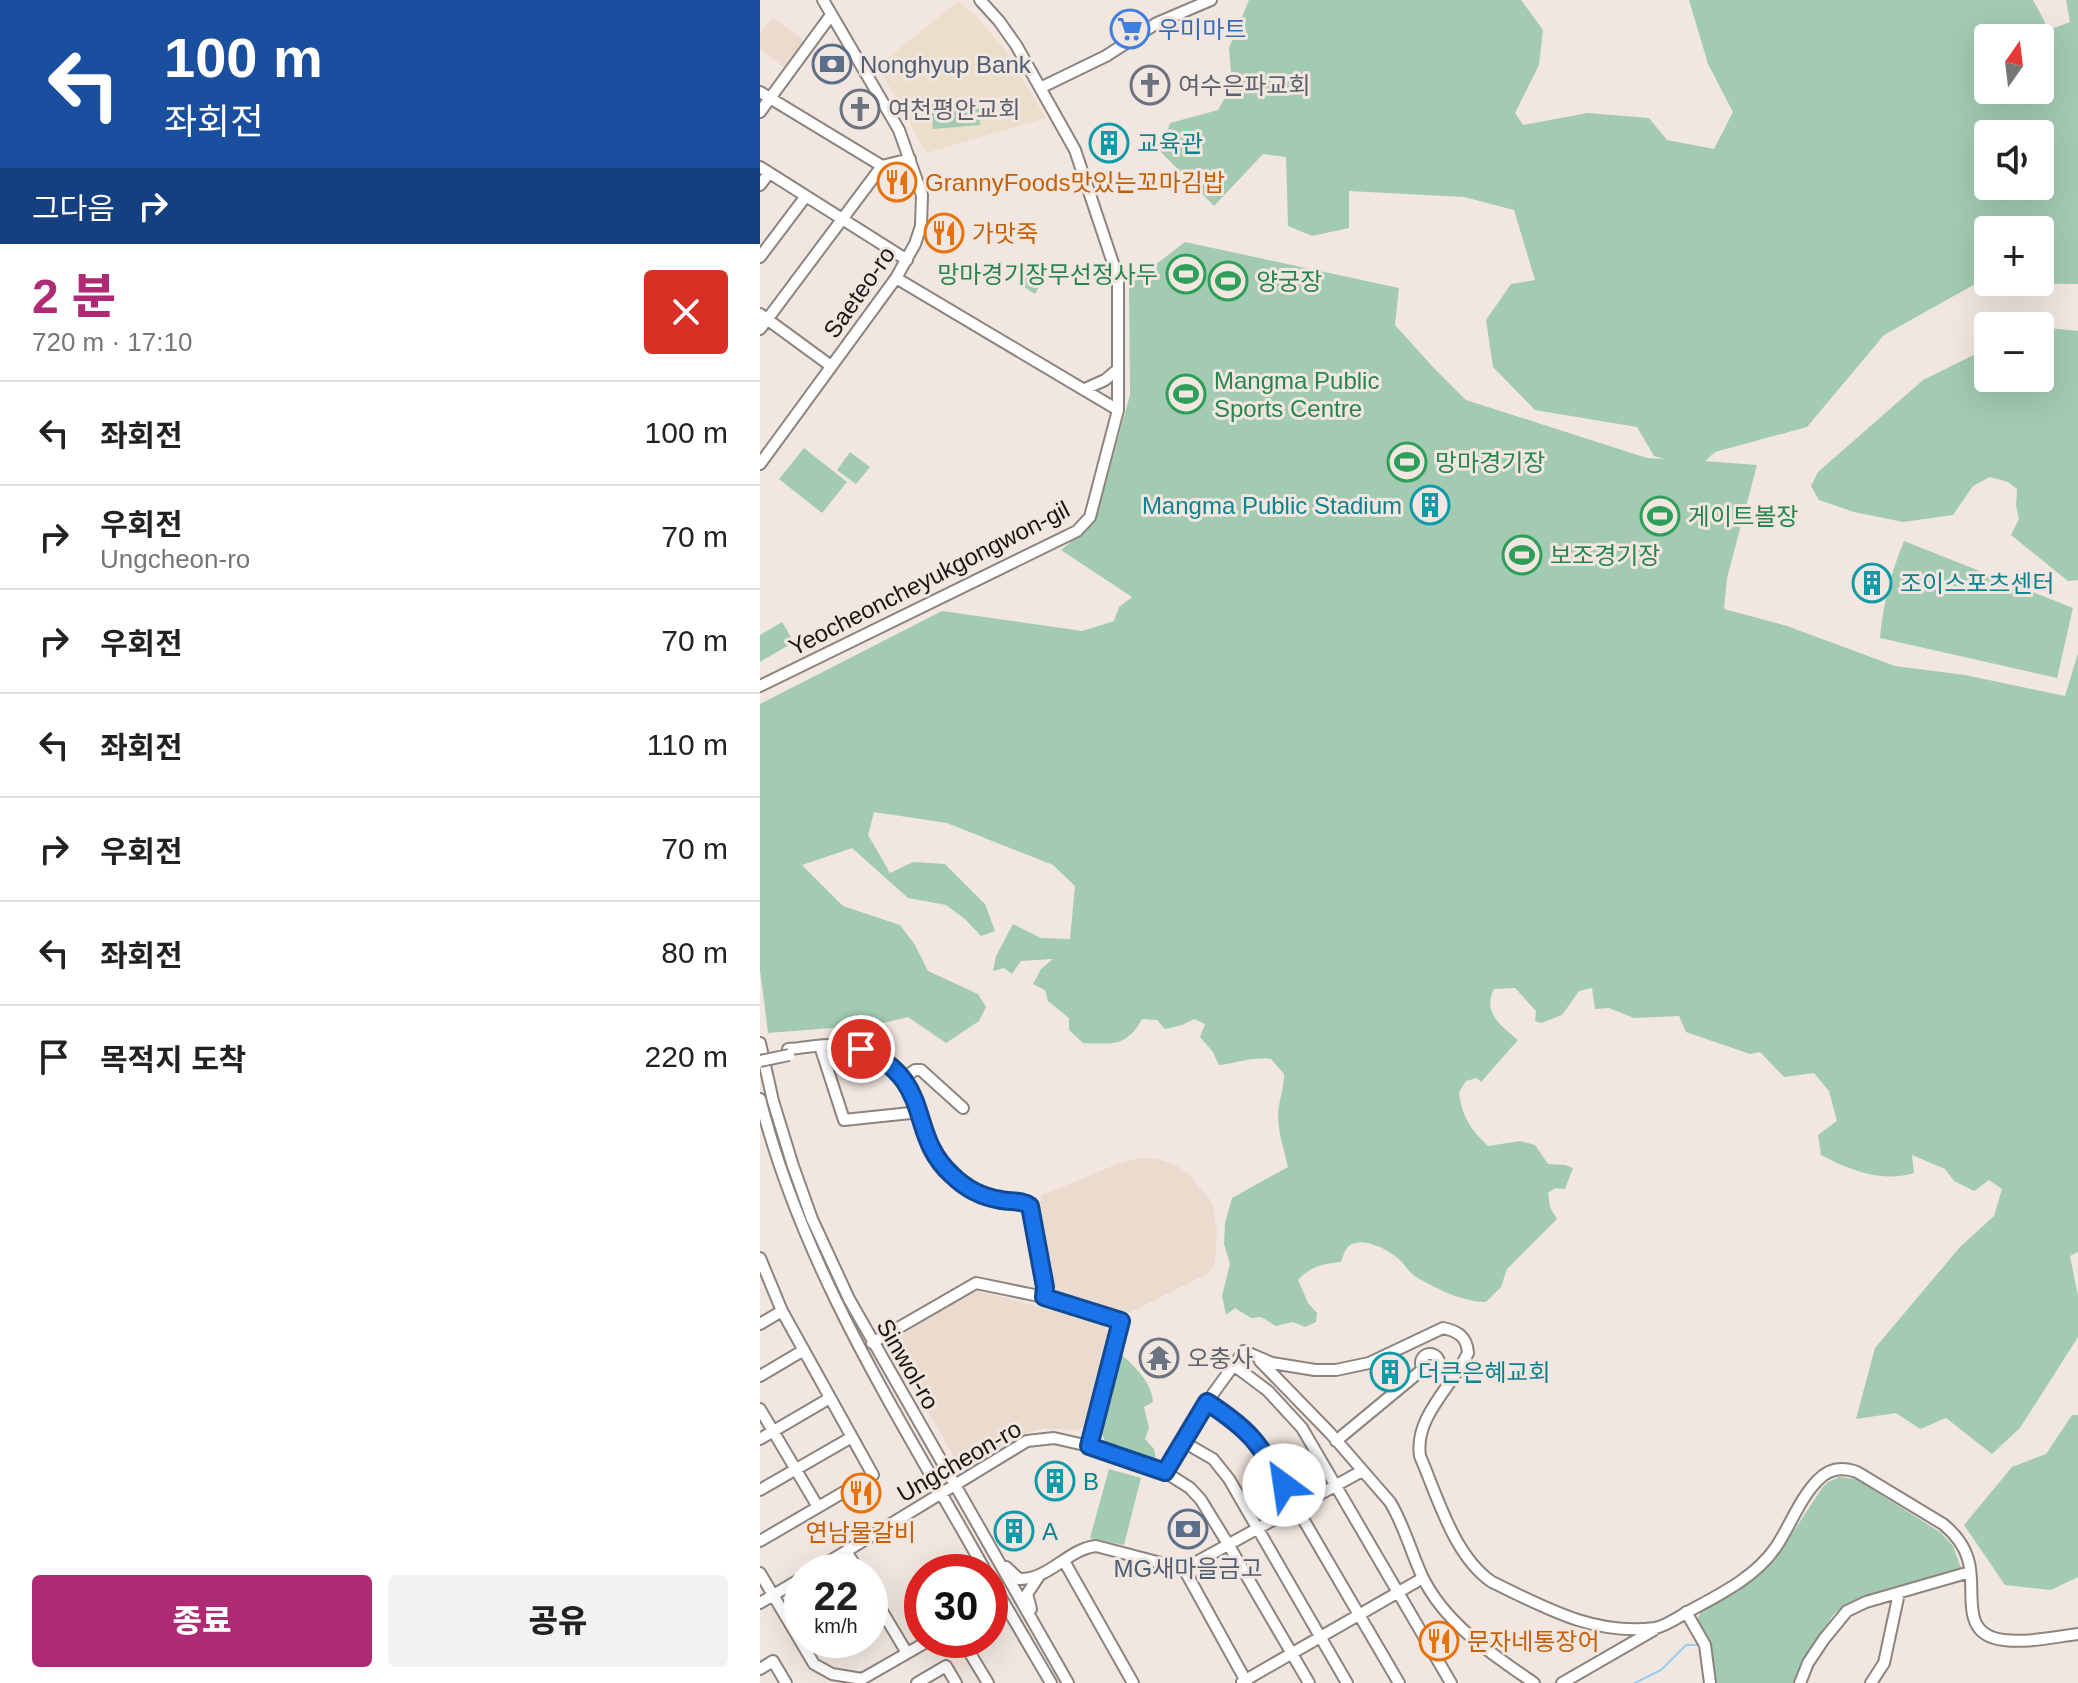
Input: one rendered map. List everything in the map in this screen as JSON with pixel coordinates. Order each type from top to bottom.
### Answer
[{"type":"street","name":"Saeteo-ro","points":[[760,464],[896,278],[919,235],[923,212],[920,189],[899,130],[823,0]]},
{"type":"street","name":"Yeocheoncheyukgongwon-gil","points":[[760,686],[1077,531],[1090,517],[1118,410],[1118,295],[1114,263],[1075,150],[1008,33],[980,0]]},
{"type":"street","points":[[1040,88],[1106,56],[1157,23],[1211,0]]},
{"type":"street","points":[[760,112],[765,95],[831,15]]},
{"type":"street","points":[[765,95],[882,166]]},
{"type":"street","points":[[760,329],[764,316],[882,166],[910,159]]},
{"type":"street","points":[[760,185],[765,170],[907,260]]},
{"type":"street","points":[[760,257],[806,196]]},
{"type":"street","points":[[896,278],[1118,410]]},
{"type":"street","points":[[764,316],[831,366]]},
{"type":"street","points":[[1085,389],[1118,369]]},
{"type":"street","name":"Sinwol-ro","points":[[760,1043],[781,1128],[812,1219],[872,1343],[1068,1683]]},
{"type":"street","points":[[760,1055],[844,1045],[861,1049],[886,1063],[903,1078],[914,1094],[932,1150],[955,1178],[981,1194],[999,1200],[1025,1202],[1032,1208],[1044,1297]]},
{"type":"street","points":[[815,1047],[844,1120],[920,1112]]},
{"type":"street","points":[[760,1061],[788,1052]]},
{"type":"street","points":[[903,1078],[915,1070],[921,1070],[963,1108]]},
{"type":"street","name":"Sinwol-ro","points":[[760,1099],[801,1226],[828,1287],[859,1350],[976,1554]]},
{"type":"street","points":[[760,1258],[763,1276],[873,1475],[760,1541]]},
{"type":"street","points":[[872,1343],[976,1283],[1044,1297],[1121,1321],[1089,1446]]},
{"type":"street","points":[[760,1324],[782,1311]]},
{"type":"street","points":[[1165,1472],[1207,1402],[1244,1351],[1272,1363],[1294,1367],[1315,1370],[1354,1367],[1443,1328],[1465,1340],[1468,1353],[1425,1422],[1419,1445],[1420,1456],[1465,1556],[1480,1574],[1492,1582],[1563,1616],[1600,1627],[1657,1628]]},
{"type":"street","points":[[760,1376],[804,1350]]},
{"type":"street","points":[[1256,1356],[1336,1441],[1398,1514],[1423,1578],[1468,1634],[1534,1683]]},
{"type":"street","points":[[1232,1364],[1287,1409],[1302,1428],[1451,1683]]},
{"type":"street","points":[[1282,1384],[1282,1371],[1294,1367]]},
{"type":"street","points":[[1336,1441],[1423,1369]]},
{"type":"street","points":[[760,1439],[830,1398]]},
{"type":"street","points":[[1207,1402],[1237,1422],[1258,1442],[1399,1683]]},
{"type":"street","points":[[760,1409],[818,1507]]},
{"type":"street","points":[[760,1490],[852,1437]]},
{"type":"street","name":"Ungcheon-ro","points":[[841,1554],[1032,1439],[1054,1438],[1089,1446],[1165,1472],[1195,1492],[1309,1683]]},
{"type":"street","points":[[1182,1441],[1201,1450],[1220,1467],[1347,1683]]},
{"type":"street","points":[[1562,1683],[1734,1586],[1758,1568],[1775,1549],[1818,1479],[1835,1469],[1857,1472],[1943,1524],[1962,1545],[1970,1572],[1974,1620],[1988,1636],[2013,1641],[2078,1634]]},
{"type":"street","points":[[991,1550],[1019,1579],[1039,1576],[1084,1549],[1096,1546],[1184,1569],[1362,1471]]},
{"type":"street","points":[[1064,1561],[1133,1683]]},
{"type":"street","points":[[1184,1569],[1245,1682],[1423,1578]]},
{"type":"street","points":[[1800,1683],[1808,1663],[1838,1619],[1854,1607],[1970,1572]]},
{"type":"street","points":[[760,1573],[822,1676],[862,1679],[904,1655]]},
{"type":"street","points":[[1036,1626],[1027,1594],[1039,1576]]},
{"type":"street","points":[[760,1603],[784,1589]]},
{"type":"street","points":[[1871,1683],[1884,1663],[1899,1593]]},
{"type":"street","points":[[1008,1610],[1051,1683]]},
{"type":"street","points":[[1686,1612],[1705,1645],[1710,1683]]},
{"type":"street","points":[[888,1621],[904,1648]]},
{"type":"street","points":[[973,1658],[988,1683]]},
{"type":"street","points":[[760,1669],[773,1661],[786,1683]]},
{"type":"street","points":[[917,1683],[946,1666],[956,1683]]},
{"type":"shaded area","points":[[958,1],[1003,47],[1046,118],[926,153],[878,66]]},
{"type":"shaded area","points":[[772,17],[806,42],[786,69],[760,49],[760,34]]},
{"type":"shaded area","points":[[1139,1158],[1174,1164],[1189,1174],[1212,1202],[1217,1231],[1215,1264],[1209,1273],[1127,1314],[1062,1294],[1055,1287],[1040,1201],[1042,1195]]},
{"type":"shaded area","points":[[979,1291],[1104,1324],[1109,1335],[1086,1425],[1078,1430],[1041,1429],[1026,1433],[970,1466],[957,1462],[892,1349],[896,1338],[970,1293]]},
{"type":"green space","points":[[1249,0],[1521,0],[1543,30],[1539,65],[1515,113],[1523,125],[1588,113],[1649,118],[1667,140],[1714,149],[1733,112],[1708,64],[1689,0],[2033,0],[2046,24],[1974,24],[1974,104],[2054,104],[2054,28],[2070,22],[2066,0],[2078,0],[2078,284],[2054,284],[2054,216],[1974,216],[1974,285],[1884,335],[1807,427],[1715,452],[1705,461],[1757,465],[1727,578],[1724,609],[1787,626],[1895,666],[1965,675],[2065,696],[2078,653],[2078,1252],[2070,1256],[2078,1296],[2078,1337],[2020,1428],[1992,1454],[1946,1418],[1920,1429],[1896,1413],[1856,1419],[1875,1348],[1960,1247],[1994,1216],[2002,1189],[1989,1180],[1974,1191],[1954,1181],[1945,1169],[1912,1155],[1914,1173],[1890,1177],[1854,1170],[1821,1155],[1818,1135],[1837,1121],[1829,1091],[1814,1073],[1784,1077],[1760,1052],[1750,1054],[1686,1032],[1679,1016],[1634,1018],[1609,1008],[1595,1009],[1592,988],[1579,991],[1562,1015],[1541,1023],[1535,1021],[1536,1011],[1515,988],[1494,989],[1490,1005],[1492,1012],[1518,1040],[1481,1082],[1477,1078],[1466,1081],[1459,1092],[1462,1108],[1472,1128],[1488,1146],[1520,1141],[1535,1145],[1548,1164],[1573,1168],[1565,1189],[1555,1188],[1548,1193],[1550,1207],[1557,1219],[1507,1269],[1501,1287],[1486,1302],[1468,1300],[1441,1290],[1413,1275],[1400,1260],[1383,1248],[1354,1243],[1346,1249],[1341,1262],[1317,1266],[1298,1280],[1308,1303],[1317,1313],[1316,1322],[1305,1327],[1293,1322],[1276,1326],[1261,1317],[1251,1318],[1235,1308],[1226,1315],[1222,1296],[1230,1264],[1224,1244],[1225,1223],[1232,1198],[1288,1167],[1278,1121],[1284,1074],[1271,1059],[1219,1065],[1200,1037],[1205,1024],[1194,1019],[1165,1029],[1157,1020],[1142,1019],[1131,1035],[1118,1042],[1083,1043],[1069,1030],[1069,1018],[1048,1001],[1045,990],[1033,984],[1041,969],[1053,959],[1021,961],[1012,974],[1004,968],[993,971],[996,956],[1013,924],[1041,938],[1070,939],[1075,886],[1053,865],[947,823],[874,812],[868,835],[890,873],[913,862],[945,864],[985,904],[995,931],[981,936],[946,905],[908,898],[852,848],[802,865],[843,906],[900,925],[915,945],[928,971],[978,994],[986,1007],[979,1021],[946,1043],[908,1017],[875,1025],[874,1038],[845,1027],[768,1033],[760,970],[760,704],[942,611],[1082,631],[1114,621],[1119,607],[1132,597],[1061,550],[1095,522],[1130,395],[1129,285],[1185,242],[1399,288],[1395,325],[1466,400],[1647,458],[1665,459],[1654,456],[1637,427],[1535,410],[1493,367],[1486,320],[1511,284],[1535,280],[1514,210],[1464,197],[1349,191],[1349,228],[1312,236],[1288,226],[1286,157],[1263,154],[1214,206],[1160,151],[1170,123],[1218,110],[1232,85],[1229,48]]},
{"type":"green space","points":[[978,100],[980,125],[933,129],[931,104]]},
{"type":"green space","points":[[1028,267],[1045,277],[1035,294],[1018,283]]},
{"type":"green space","points":[[2054,328],[2078,331],[2078,580],[2068,581],[2011,535],[2019,519],[2017,489],[2008,482],[1990,477],[1973,486],[1953,515],[1903,522],[1854,512],[1819,500],[1811,486],[1818,472],[1923,380],[1974,355],[1974,392],[2054,392]]},
{"type":"green space","points":[[804,448],[847,482],[822,513],[779,479]]},
{"type":"green space","points":[[850,452],[870,467],[856,484],[837,470]]},
{"type":"green space","points":[[1904,541],[2073,608],[2057,678],[1880,638],[1888,588]]},
{"type":"green space","points":[[782,622],[794,642],[760,662],[760,635]]},
{"type":"green space","points":[[1121,1354],[1150,1388],[1153,1402],[1144,1407],[1149,1428],[1145,1439],[1154,1449],[1156,1460],[1106,1443],[1101,1432]]},
{"type":"green space","points":[[2072,1415],[2078,1415],[2078,1577],[2051,1590],[2005,1585],[1964,1525],[2012,1467],[2046,1454]]},
{"type":"green space","points":[[1109,1469],[1141,1478],[1124,1545],[1090,1538]]},
{"type":"green space","points":[[1839,1477],[1856,1479],[1940,1532],[1953,1546],[1961,1568],[1845,1604],[1833,1615],[1809,1652],[1795,1683],[1712,1683],[1707,1641],[1696,1621],[1702,1611],[1738,1592],[1774,1561],[1822,1488]]},
{"type":"waterway","points":[[1635,1683],[1661,1670],[1686,1645],[1697,1645]]},
{"type":"place","name":"우미마트","points":[[1130,29]]},
{"type":"place","name":"Nonghyup Bank","points":[[832,64]]},
{"type":"place","name":"여수은파교회","points":[[1150,85]]},
{"type":"place","name":"여천평안교회","points":[[860,109]]},
{"type":"place","name":"교육관","points":[[1109,143]]},
{"type":"place","name":"GrannyFoods맛있는꼬마김밥","points":[[897,182]]},
{"type":"place","name":"가맛죽","points":[[944,233]]},
{"type":"place","name":"망마경기장무선정사두","points":[[1186,274]]},
{"type":"place","name":"양궁장","points":[[1228,281]]},
{"type":"place","name":"Mangma Public Sports Centre","points":[[1186,394]]},
{"type":"place","name":"망마경기장","points":[[1407,462]]},
{"type":"place","name":"Mangma Public Stadium","points":[[1430,505]]},
{"type":"place","name":"게이트볼장","points":[[1660,516]]},
{"type":"place","name":"보조경기장","points":[[1522,555]]},
{"type":"place","name":"조이스포츠센터","points":[[1872,583]]},
{"type":"place","name":"오충사","points":[[1159,1358]]},
{"type":"place","name":"더큰은혜교회","points":[[1390,1372]]},
{"type":"place","name":"B","points":[[1055,1481]]},
{"type":"place","name":"연남물갈비","points":[[861,1493]]},
{"type":"place","name":"MG새마을금고","points":[[1188,1529]]},
{"type":"place","name":"A","points":[[1014,1531]]},
{"type":"place","name":"문자네통장어","points":[[1439,1641]]},
{"type":"route","points":[[861,1049],[889,1065],[908,1084],[915,1096],[932,1150],[949,1173],[981,1194],[999,1200],[1025,1202],[1032,1208],[1044,1297],[1121,1321],[1089,1446],[1165,1472],[1207,1402],[1248,1431],[1284,1485]]}]
